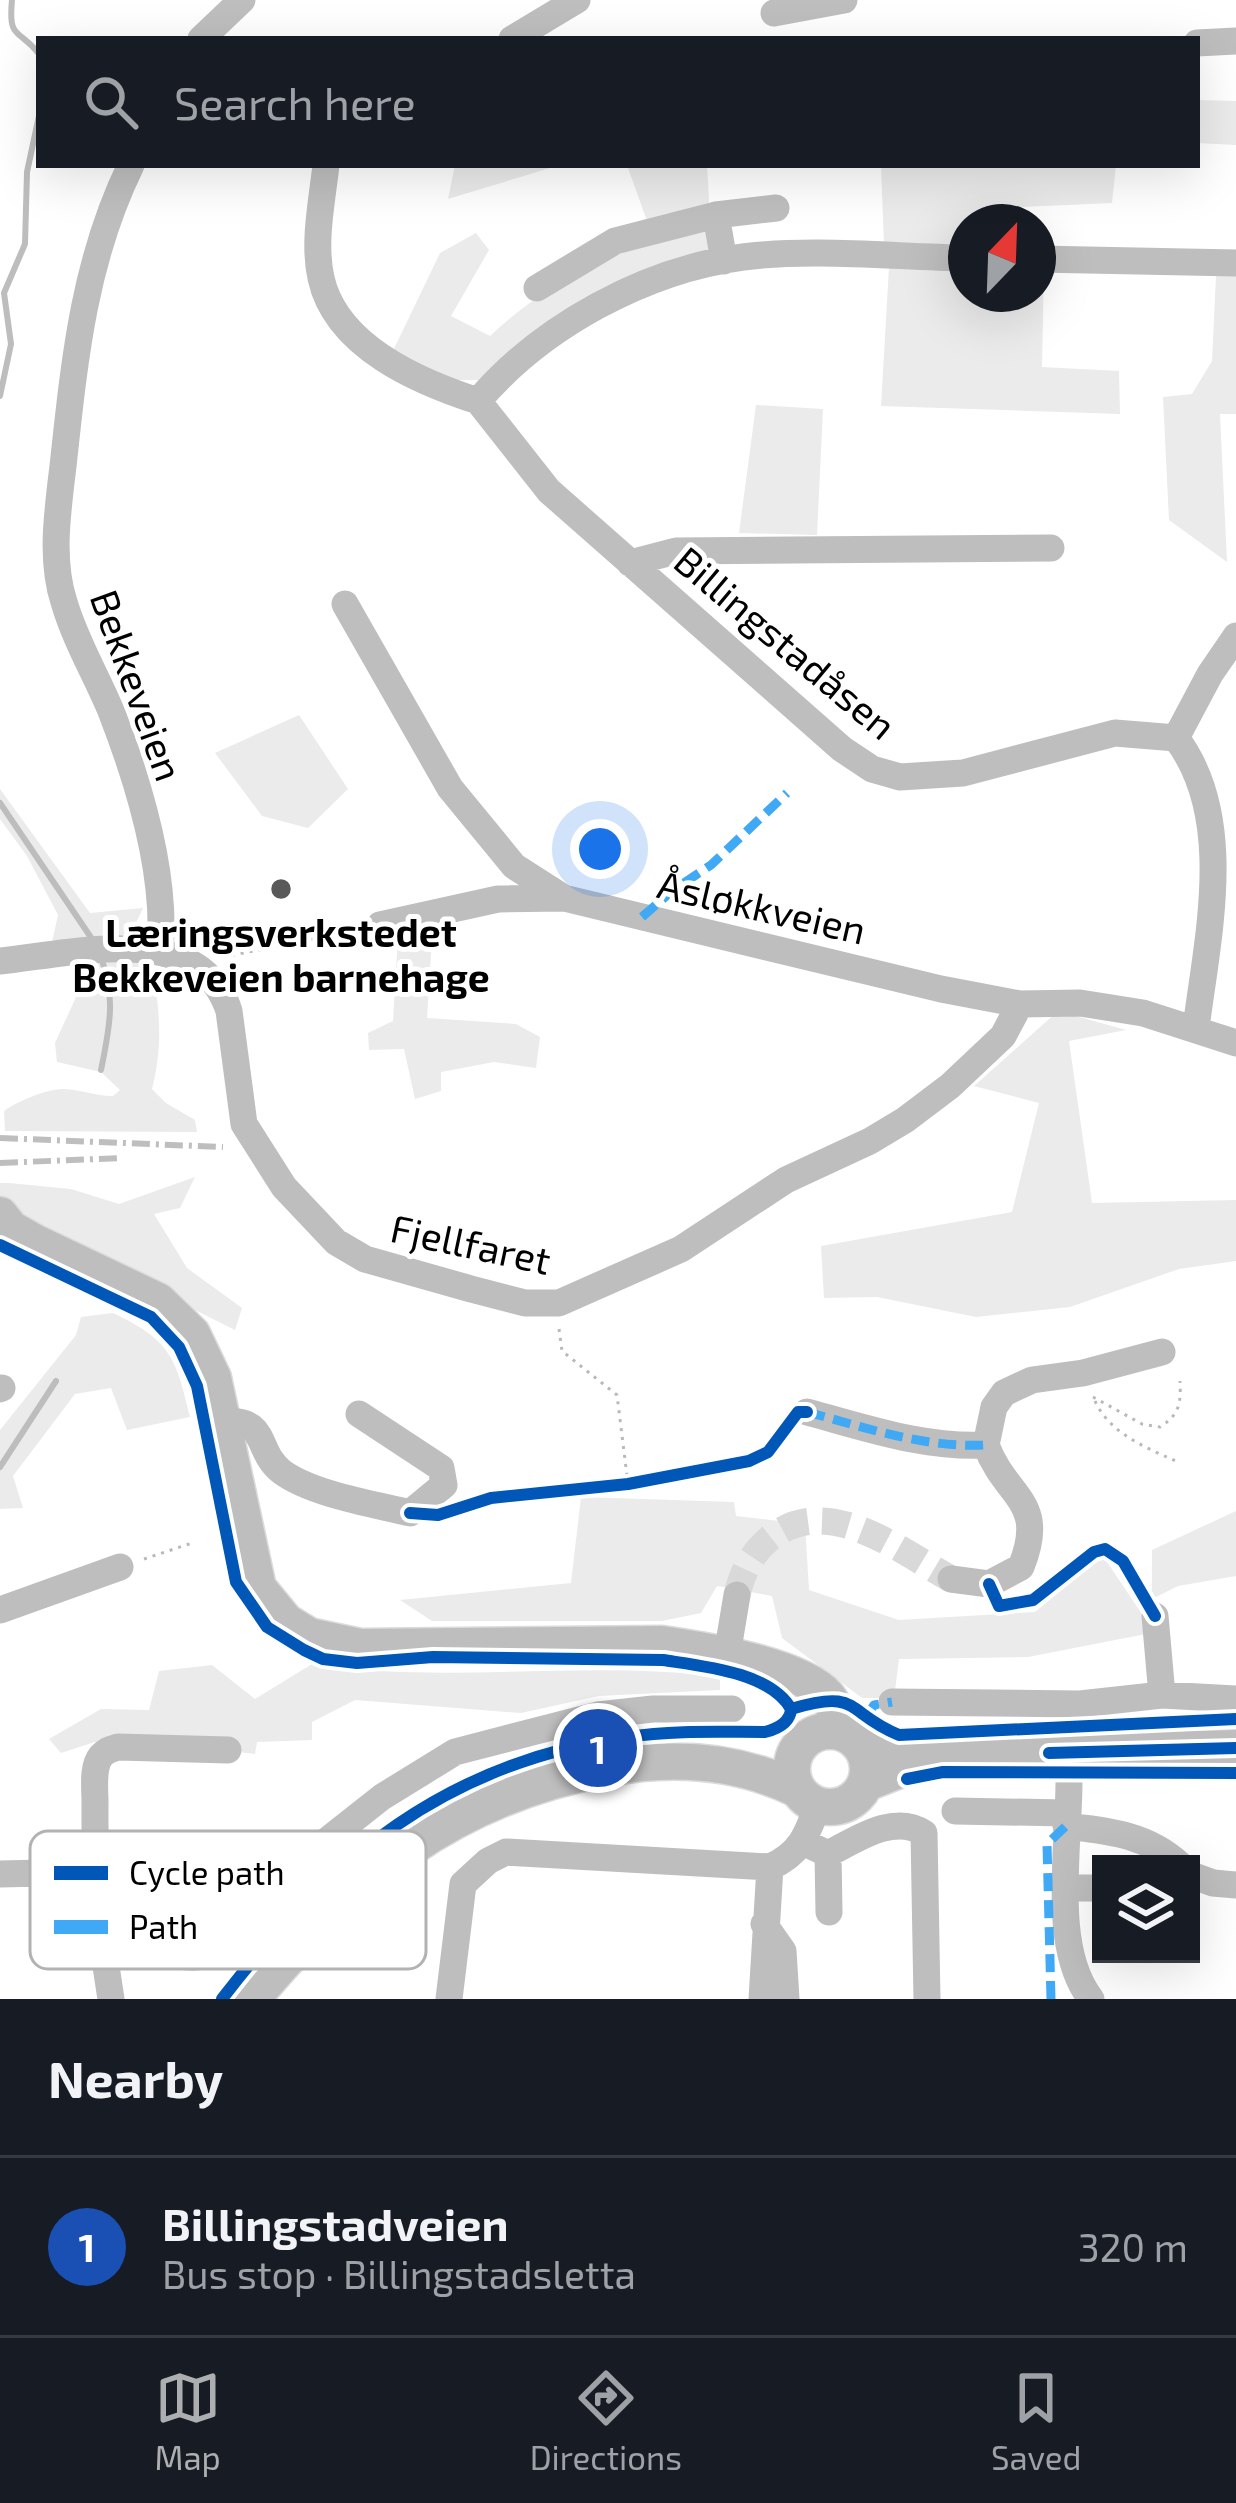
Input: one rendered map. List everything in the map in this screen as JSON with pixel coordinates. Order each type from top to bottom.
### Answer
[{"type":"main road","points":[[0,1216],[10,1229],[34,1242],[158,1301],[192,1334],[213,1378],[258,1588],[307,1643],[362,1647],[662,1645],[727,1655],[798,1680],[827,1764]]},
{"type":"main road","points":[[426,1839],[457,1818],[514,1792],[582,1772],[649,1761],[700,1760],[756,1773],[827,1764],[1236,1738]]},
{"type":"main road","points":[[1068,1748],[1236,1748]]},
{"type":"main road","points":[[252,1999],[280,1969]]},
{"type":"street","points":[[204,36],[242,0]]},
{"type":"street","points":[[517,36],[577,0]]},
{"type":"street","points":[[774,13],[844,0]]},
{"type":"street","points":[[1200,43],[1236,41]]},
{"type":"street","name":"Bekkeveien","points":[[130,168],[100,247],[79,323],[56,538],[63,600],[112,716],[149,835],[164,909],[146,950]]},
{"type":"street","points":[[326,168],[321,277],[343,322],[371,349],[412,375],[478,401],[512,365],[584,314],[651,282],[724,261],[794,256],[948,258]]},
{"type":"street","points":[[538,288],[615,241],[716,215],[776,208]]},
{"type":"street","points":[[716,215],[724,261]]},
{"type":"street","points":[[1056,260],[1236,263]]},
{"type":"street","name":"Billingstadåsen","points":[[478,401],[549,491],[842,749],[872,769],[900,777],[963,772],[1114,733],[1176,738]]},
{"type":"street","name":"Billingstadåsen","points":[[631,563],[676,551],[1051,548]]},
{"type":"street","name":"Åsløkkveien","points":[[345,604],[450,788],[514,866],[564,898],[1020,1004],[1080,1003],[1143,1013],[1236,1043]]},
{"type":"street","points":[[1196,1028],[1216,838],[1211,803],[1195,760],[1176,738],[1236,637]]},
{"type":"street","points":[[498,899],[514,866]]},
{"type":"street","points":[[380,925],[498,899],[564,898]]},
{"type":"street","points":[[0,961],[146,950],[205,971]]},
{"type":"street","name":"Fjellfaret","points":[[205,971],[224,995],[229,1011],[244,1124],[265,1162],[315,1222],[336,1243],[365,1259],[525,1303],[559,1303],[590,1293],[681,1249],[786,1180],[870,1141],[950,1086],[1003,1036],[1020,1004]]},
{"type":"street","points":[[951,1579],[989,1584],[1021,1568],[1027,1553],[1031,1520],[986,1445],[994,1407],[1004,1394],[1032,1380],[1089,1387],[1162,1352]]},
{"type":"street","points":[[807,1412],[917,1442],[986,1445]]},
{"type":"street","points":[[223,1422],[244,1422],[257,1431],[282,1472],[308,1484],[410,1513],[435,1496],[444,1485],[441,1468],[359,1414]]},
{"type":"street","points":[[0,1610],[120,1567]]},
{"type":"street","points":[[727,1655],[737,1595]]},
{"type":"street","points":[[1155,1616],[1162,1695]]},
{"type":"street","points":[[892,1702],[1080,1704],[1162,1695],[1236,1700]]},
{"type":"street","points":[[339,1831],[401,1784],[455,1752],[491,1740],[598,1715],[653,1708],[732,1709]]},
{"type":"street","points":[[95,1831],[100,1757],[118,1747],[228,1750]]},
{"type":"street","points":[[1068,1748],[1072,1966],[1091,1999]]},
{"type":"street","points":[[827,1764],[816,1848],[829,1912]]},
{"type":"street","points":[[955,1811],[1066,1819],[1126,1834],[1169,1855]]},
{"type":"street","points":[[449,1999],[463,1884],[506,1852],[770,1867],[880,1828],[914,1826],[924,1833],[927,1999]]},
{"type":"street","points":[[762,1999],[770,1867]]},
{"type":"street","points":[[0,1874],[30,1873]]},
{"type":"street","points":[[1200,1878],[1236,1885]]},
{"type":"street","points":[[1067,1888],[1092,1888]]},
{"type":"street","points":[[764,1924],[783,1951],[786,1999]]},
{"type":"street","points":[[106,1969],[111,1999]]},
{"type":"path","points":[[205,971],[218,957],[303,944],[380,925]]},
{"type":"path","points":[[559,1346],[617,1395],[628,1484]]},
{"type":"path","points":[[1089,1387],[1142,1424],[1160,1426],[1175,1417],[1181,1403],[1180,1381]]},
{"type":"path","points":[[1089,1387],[1101,1413],[1134,1442],[1178,1462]]},
{"type":"path","points":[[608,1487],[648,1480]]},
{"type":"path","points":[[120,1567],[192,1543]]},
{"type":"shaded area","points":[[1200,100],[1236,101],[1236,145],[1200,143]]},
{"type":"shaded area","points":[[454,168],[550,168],[448,199]]},
{"type":"shaded area","points":[[628,168],[707,168],[712,253],[563,316],[479,380],[447,380],[392,353],[440,253],[476,233],[489,250],[451,316],[490,336],[566,279],[652,235]]},
{"type":"shaded area","points":[[881,168],[1116,168],[1112,203],[948,204],[948,246],[884,246]]},
{"type":"shaded area","points":[[889,267],[948,268],[948,312],[1043,312],[1042,367],[1119,371],[1120,414],[881,406]]},
{"type":"shaded area","points":[[1216,276],[1236,276],[1236,414],[1220,414],[1227,562],[1169,520],[1163,397],[1192,394],[1212,361]]},
{"type":"shaded area","points":[[756,405],[823,409],[817,535],[739,533]]},
{"type":"shaded area","points":[[299,715],[348,789],[308,828],[262,816],[215,753]]},
{"type":"shaded area","points":[[0,789],[90,913],[143,908],[131,934],[52,942],[58,915],[27,856],[0,819]]},
{"type":"shaded area","points":[[398,937],[432,939],[427,1018],[516,1024],[540,1037],[536,1068],[494,1062],[441,1072],[441,1091],[415,1099],[404,1049],[369,1050],[368,1033],[393,1021]]},
{"type":"shaded area","points":[[131,958],[152,967],[155,983],[159,1043],[152,1089],[195,1120],[197,1132],[5,1131],[4,1111],[39,1094],[62,1089],[113,1096],[120,1090],[101,1072],[57,1062],[55,1043],[82,984],[72,966]]},
{"type":"shaded area","points":[[1058,1011],[1126,1030],[1069,1041],[1092,1203],[1236,1200],[1236,1261],[1179,1269],[1070,1307],[976,1317],[877,1297],[824,1298],[821,1246],[1012,1212],[1039,1103],[974,1086]]},
{"type":"shaded area","points":[[195,1177],[180,1208],[154,1214],[187,1268],[242,1308],[235,1330],[45,1235],[0,1198],[0,1183],[9,1183],[71,1189],[119,1204]]},
{"type":"shaded area","points":[[113,1313],[147,1332],[168,1353],[190,1417],[127,1430],[111,1388],[75,1394],[13,1476],[23,1508],[0,1509],[0,1430],[76,1335],[81,1317]]},
{"type":"shaded area","points":[[581,1497],[734,1502],[736,1516],[805,1524],[809,1590],[899,1620],[1035,1612],[1103,1556],[1146,1620],[1146,1634],[1028,1657],[899,1659],[894,1698],[862,1698],[782,1638],[772,1596],[717,1586],[701,1613],[662,1621],[432,1621],[400,1600],[571,1583]]},
{"type":"shaded area","points":[[1236,1511],[1236,1576],[1178,1586],[1152,1599],[1152,1550]]},
{"type":"shaded area","points":[[312,1664],[414,1672],[669,1672],[720,1677],[720,1690],[599,1696],[521,1713],[355,1700],[312,1722],[312,1740],[257,1742],[255,1754],[110,1737],[61,1753],[49,1739],[101,1709],[149,1710],[159,1671],[212,1665],[255,1699]]},
{"type":"waterway","points":[[12,0],[16,33],[36,51]]},
{"type":"waterway","points":[[0,396],[11,344],[4,293],[25,244],[27,172],[36,130]]},
{"type":"waterway","points":[[0,803],[92,939]]},
{"type":"waterway","points":[[100,956],[110,998],[101,1070]]},
{"type":"waterway","points":[[0,1467],[56,1381]]},
{"type":"tunnel","points":[[737,1595],[748,1564],[769,1539],[791,1526],[814,1521],[862,1530],[951,1579]]},
{"type":"railway","points":[[0,1138],[223,1147]]},
{"type":"railway","points":[[0,1163],[120,1158]]},
{"type":"marked path","points":[[642,917],[711,865],[787,793]]},
{"type":"marked path","points":[[807,1412],[918,1440],[986,1445]]},
{"type":"marked path","points":[[867,1716],[874,1705],[892,1702]]},
{"type":"marked path","points":[[1051,1999],[1047,1844],[1066,1826]]},
{"type":"cycle path","points":[[0,1245],[151,1317],[179,1347],[197,1386],[236,1582],[267,1627],[304,1650],[323,1659],[357,1663],[433,1657],[663,1660],[752,1679],[791,1709]]},
{"type":"cycle path","points":[[410,1513],[438,1515],[491,1498],[628,1484],[749,1461],[768,1452],[798,1412],[807,1412]]},
{"type":"cycle path","points":[[989,1584],[999,1606],[1033,1600],[1094,1552],[1105,1549],[1123,1561],[1155,1616]]},
{"type":"cycle path","points":[[390,1831],[448,1794],[562,1750],[662,1733],[765,1732],[782,1725],[791,1709],[814,1703],[842,1702],[899,1735],[1236,1719]]},
{"type":"cycle path","points":[[1049,1753],[1236,1748]]},
{"type":"cycle path","points":[[907,1779],[943,1772],[1236,1773]]},
{"type":"cycle path","points":[[222,1999],[246,1969]]},
{"type":"place","name":"Læringsverkstedet Bekkeveien barnehage","points":[[281,889]]},
{"type":"place","name":"Billingstadveien","points":[[598,1748]]}]
